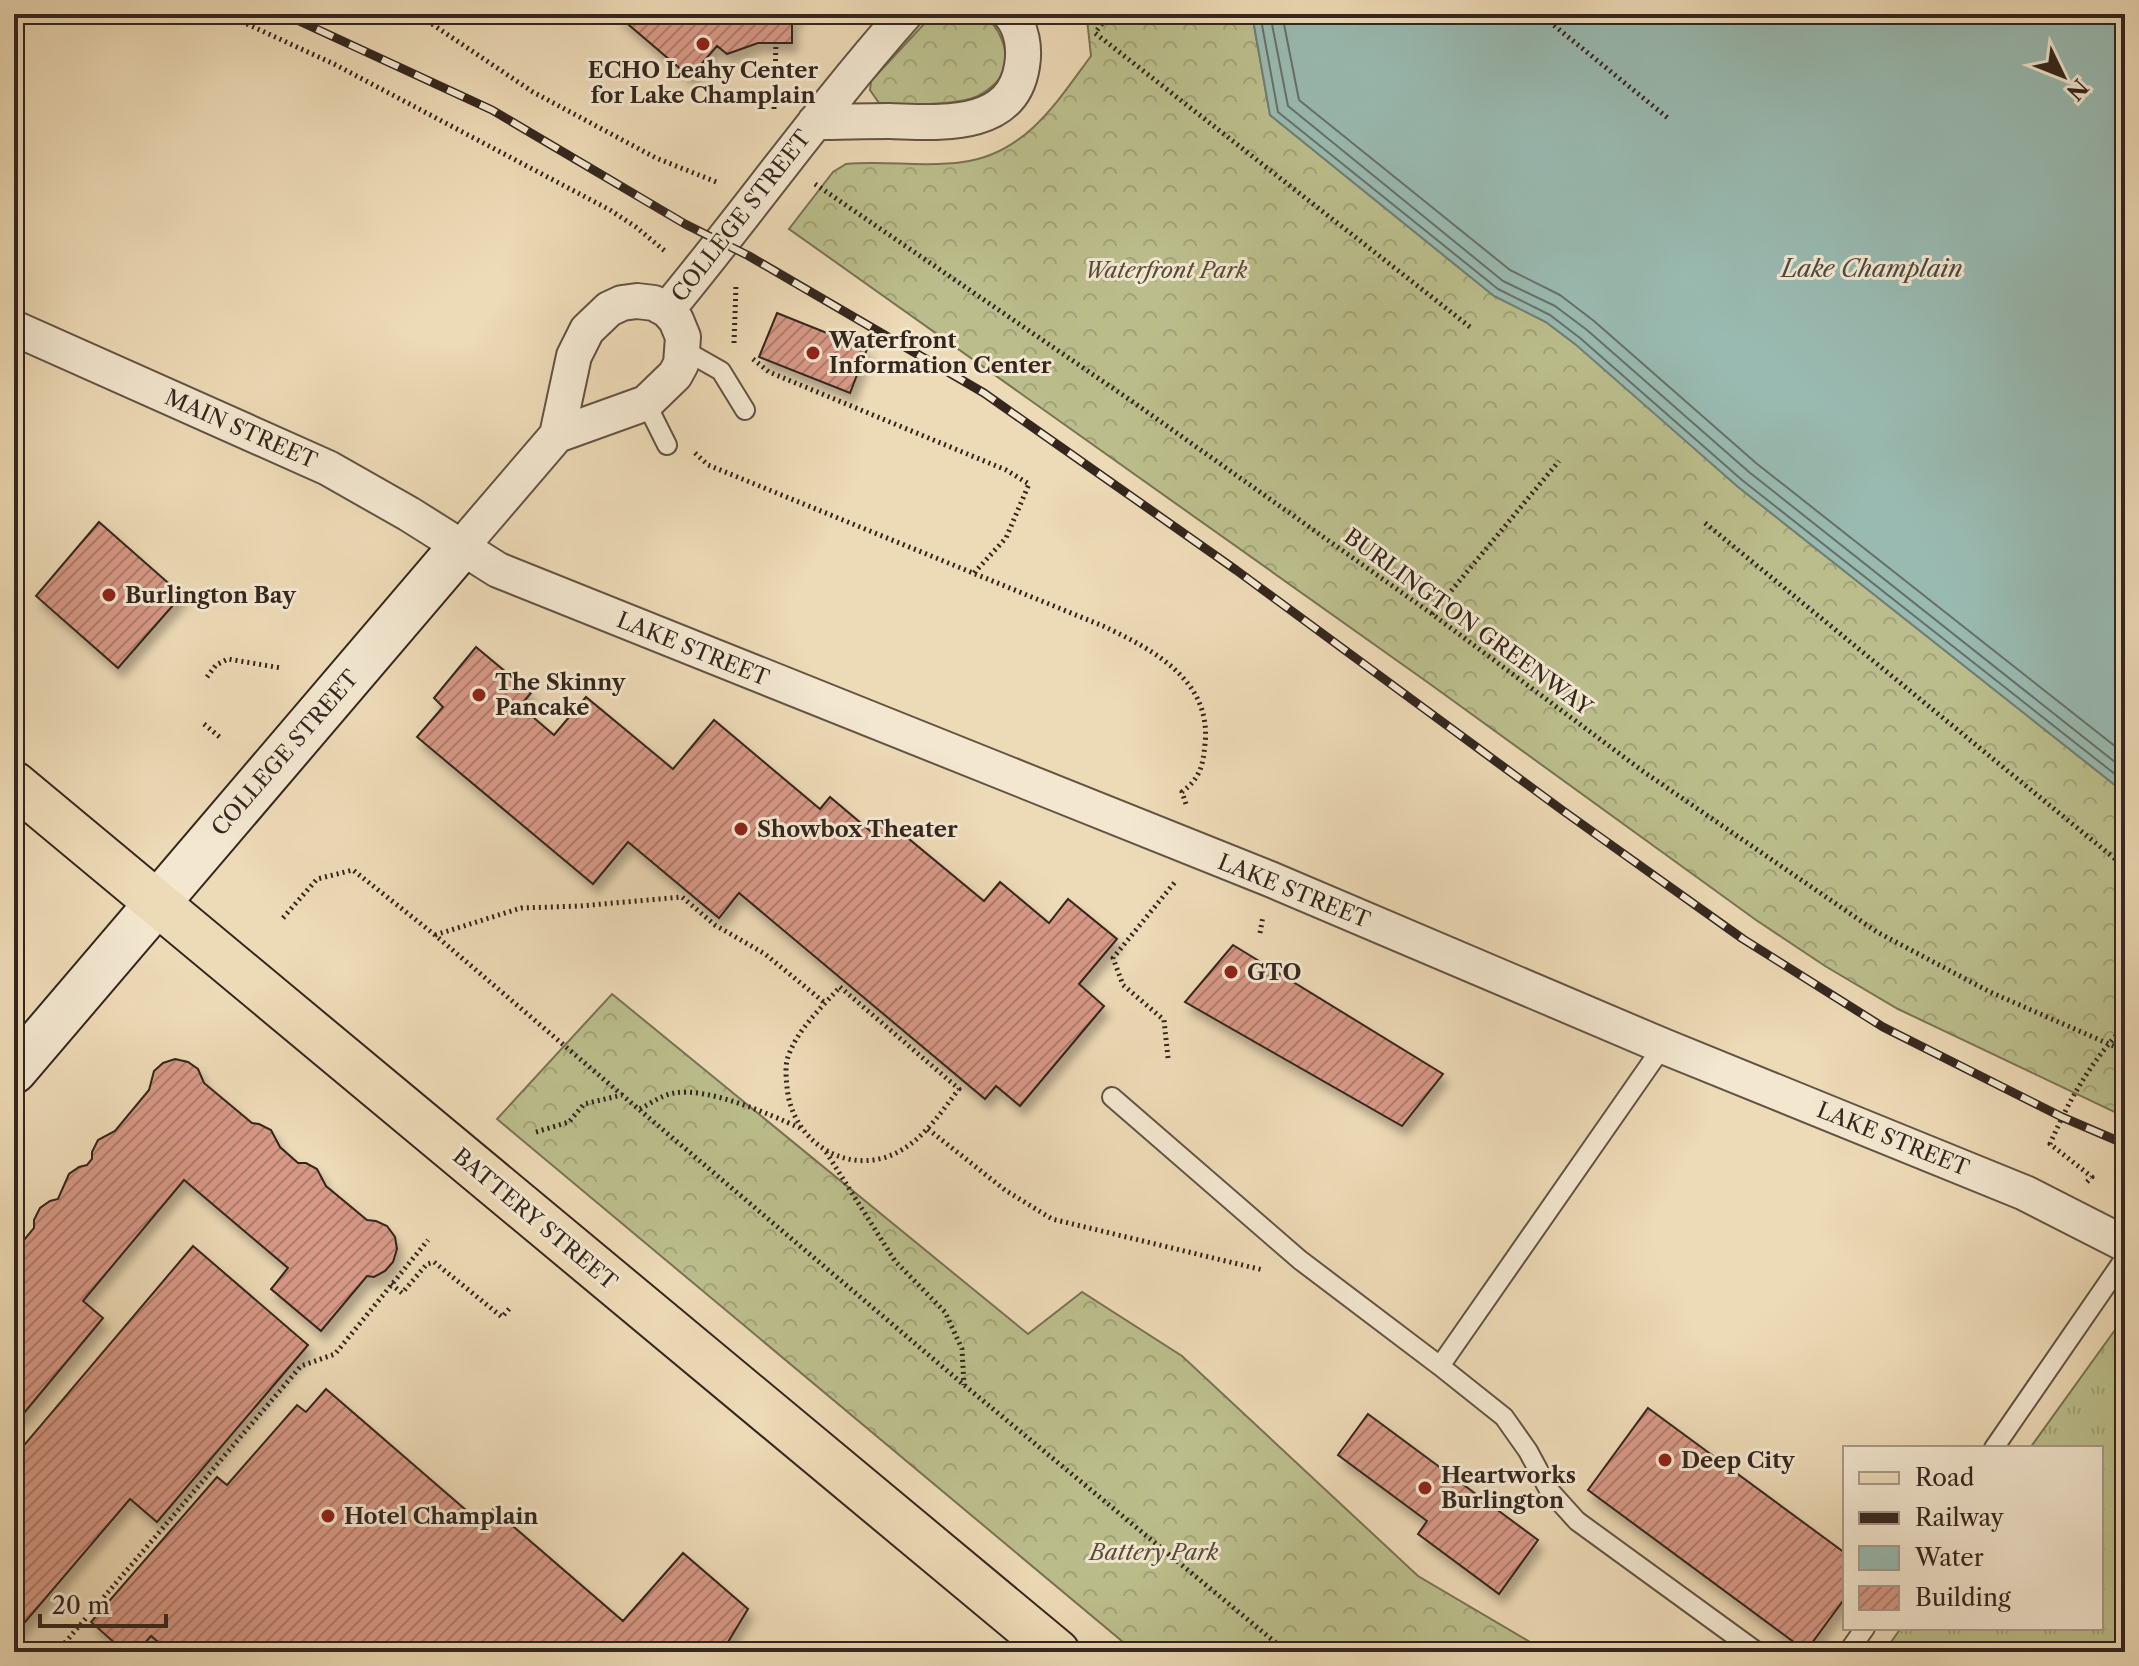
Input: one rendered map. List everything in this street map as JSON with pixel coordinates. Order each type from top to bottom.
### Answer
[{"type":"main road","name":"BATTERY STREET","points":[[14,784],[1057,1652]]},
{"type":"street","name":"COLLEGE STREET","points":[[667,310],[849,77],[905,14]]},
{"type":"street","name":"COLLEGE STREET","points":[[815,122],[953,122],[978,117],[996,108],[1020,78],[1023,61],[1020,31],[1010,14]]},
{"type":"street","name":"COLLEGE STREET","points":[[14,1071],[557,435],[574,356],[587,330],[609,309],[622,303],[654,303],[667,310],[683,337],[684,350],[675,375],[646,403],[557,435]]},
{"type":"street","name":"MAIN STREET","points":[[14,328],[328,468],[461,547]]},
{"type":"street","name":"LAKE STREET","points":[[461,547],[498,570],[1270,879],[1663,1046],[2025,1193],[2125,1244]]},
{"type":"lane","points":[[684,350],[721,371],[745,410]]},
{"type":"lane","points":[[646,403],[667,445]]},
{"type":"lane","points":[[1440,1366],[1663,1046]]},
{"type":"lane","points":[[1112,1097],[1300,1260],[1504,1417],[1528,1451],[1549,1490],[1577,1521],[1757,1652]]},
{"type":"lane","points":[[1995,1446],[2125,1258]]},
{"type":"lane","points":[[1848,1652],[1864,1630]]},
{"type":"path","points":[[225,14],[334,64],[610,210],[667,253]]},
{"type":"path","points":[[417,14],[533,92],[656,158],[715,183]]},
{"type":"path","points":[[1109,14],[1095,33],[1470,327]]},
{"type":"path","points":[[1540,14],[1669,119]]},
{"type":"path","points":[[774,110],[776,42]]},
{"type":"path","name":"BURLINGTON GREENWAY","points":[[813,182],[1133,402],[1432,614],[1644,772],[1877,932],[1990,992],[2125,1051]]},
{"type":"path","points":[[734,345],[737,270]]},
{"type":"path","points":[[745,354],[769,372],[1006,470],[1029,484],[1006,538],[974,573]]},
{"type":"path","points":[[690,448],[708,465],[1114,631],[1157,654],[1182,675],[1200,704],[1206,734],[1203,766],[1195,782],[1182,792],[1186,803],[1196,809]]},
{"type":"path","points":[[1432,614],[1559,461]]},
{"type":"path","points":[[1705,523],[2125,867]]},
{"type":"path","points":[[207,677],[216,665],[228,659],[281,668]]},
{"type":"path","points":[[204,724],[222,739]]},
{"type":"path","points":[[1168,1058],[1164,1020],[1123,985],[1113,958],[1198,852]]},
{"type":"path","points":[[283,918],[317,879],[353,870],[435,935],[964,1385],[1287,1652]]},
{"type":"path","points":[[1260,933],[1270,879]]},
{"type":"path","points":[[435,935],[521,908],[682,897],[715,925],[765,954],[825,1003]]},
{"type":"path","points":[[801,1128],[788,1093],[787,1059],[796,1041],[840,987],[959,1089],[928,1129],[902,1150],[882,1158],[861,1161],[825,1152]]},
{"type":"path","points":[[2025,1193],[2072,1094],[2125,1026]]},
{"type":"path","points":[[640,1109],[666,1096],[689,1093],[768,1113],[801,1128],[825,1152],[895,1261],[945,1312],[962,1349],[964,1385]]},
{"type":"path","points":[[536,1132],[569,1122],[584,1104],[622,1095]]},
{"type":"path","points":[[928,1129],[1005,1190],[1052,1219],[1271,1272],[1300,1260]]},
{"type":"path","points":[[2050,1144],[2092,1177],[2089,1183],[2077,1178]]},
{"type":"path","points":[[57,1652],[301,1366],[335,1354],[428,1240]]},
{"type":"path","points":[[391,1284],[402,1293],[427,1264],[434,1262],[502,1317],[510,1308]]},
{"type":"green space","points":[[967,12],[988,19],[1002,39],[1005,63],[1000,78],[978,96],[957,102],[879,103],[870,90],[871,81],[923,25],[939,14]]},
{"type":"green space","name":"Waterfront Park","points":[[1081,14],[1252,14],[1270,115],[1494,296],[1546,322],[1575,344],[1592,330],[1668,424],[1737,486],[2125,793],[2125,1117],[1898,1009],[1825,966],[1756,920],[1430,684],[789,229],[833,172],[846,164],[963,162],[1004,149],[1022,137],[1052,108],[1091,56],[1087,19]]},
{"type":"green space","name":"Battery Park","points":[[612,994],[1028,1334],[1082,1292],[1182,1356],[1418,1576],[1547,1652],[1135,1652],[497,1119]]},
{"type":"green space","points":[[2125,1316],[2125,1652],[1884,1652],[1900,1630],[2103,1630],[2103,1446],[2031,1446]]},
{"type":"water","name":"Lake Champlain","points":[[1252,14],[2125,14],[2125,793],[1737,486],[1575,344],[1546,322],[1494,296],[1270,115]]},
{"type":"building","name":"ECHO Leahy Center for Lake Champlain","points":[[616,14],[800,14],[792,19],[792,43],[758,43],[727,54],[717,46],[690,77]]},
{"type":"building","name":"Waterfront Information Center","points":[[777,313],[867,349],[850,393],[759,357]]},
{"type":"building","name":"Burlington Bay","points":[[99,522],[182,595],[118,668],[36,596]]},
{"type":"building","points":[[476,647],[531,693],[520,706],[554,735],[586,697],[673,769],[714,720],[820,809],[830,797],[874,834],[886,820],[984,901],[1000,882],[1049,923],[1068,899],[1117,939],[1079,984],[1104,1006],[1020,1106],[996,1086],[985,1099],[739,893],[719,918],[628,842],[593,884],[417,737],[443,707],[434,698]]},
{"type":"building","points":[[1233,945],[1443,1074],[1402,1126],[1185,1002]]},
{"type":"building","points":[[175,1059],[188,1062],[198,1069],[204,1083],[252,1123],[271,1130],[280,1147],[298,1163],[306,1163],[317,1169],[326,1186],[367,1220],[387,1226],[395,1237],[397,1249],[393,1262],[374,1277],[367,1276],[321,1331],[271,1289],[288,1268],[184,1180],[83,1301],[103,1318],[19,1419],[14,1415],[14,1252],[34,1228],[40,1208],[58,1199],[69,1174],[87,1165],[98,1140],[115,1131],[149,1090],[154,1071],[163,1063]]},
{"type":"building","points":[[193,1246],[308,1345],[157,1522],[130,1499],[14,1635],[14,1457]]},
{"type":"building","name":"Hotel Champlain","points":[[326,1389],[481,1523],[493,1509],[623,1621],[683,1553],[748,1609],[722,1652],[170,1652],[151,1636],[137,1652],[125,1652],[91,1622],[217,1477],[227,1485],[297,1405],[306,1412]]},
{"type":"building","points":[[1648,1408],[1843,1552],[1843,1601],[1806,1651],[1588,1490]]},
{"type":"building","name":"Heartworks Burlington","points":[[1368,1414],[1538,1540],[1499,1594],[1418,1534],[1427,1521],[1338,1455]]},
{"type":"railway","points":[[284,14],[492,110],[685,224],[749,256],[984,393],[1236,570],[1743,939],[1883,1027],[2062,1117],[2125,1144]]},
{"type":"place","name":"ECHO Leahy Center for Lake Champlain","points":[[703,44]]},
{"type":"place","name":"Waterfront Information Center","points":[[813,353]]},
{"type":"place","name":"Burlington Bay","points":[[109,595]]},
{"type":"place","name":"The Skinny Pancake","points":[[479,695]]},
{"type":"place","name":"Showbox Theater","points":[[741,829]]},
{"type":"place","name":"GTO","points":[[1231,972]]},
{"type":"place","name":"Deep City","points":[[1665,1460]]},
{"type":"place","name":"Heartworks Burlington","points":[[1425,1488]]},
{"type":"place","name":"Hotel Champlain","points":[[328,1516]]}]
